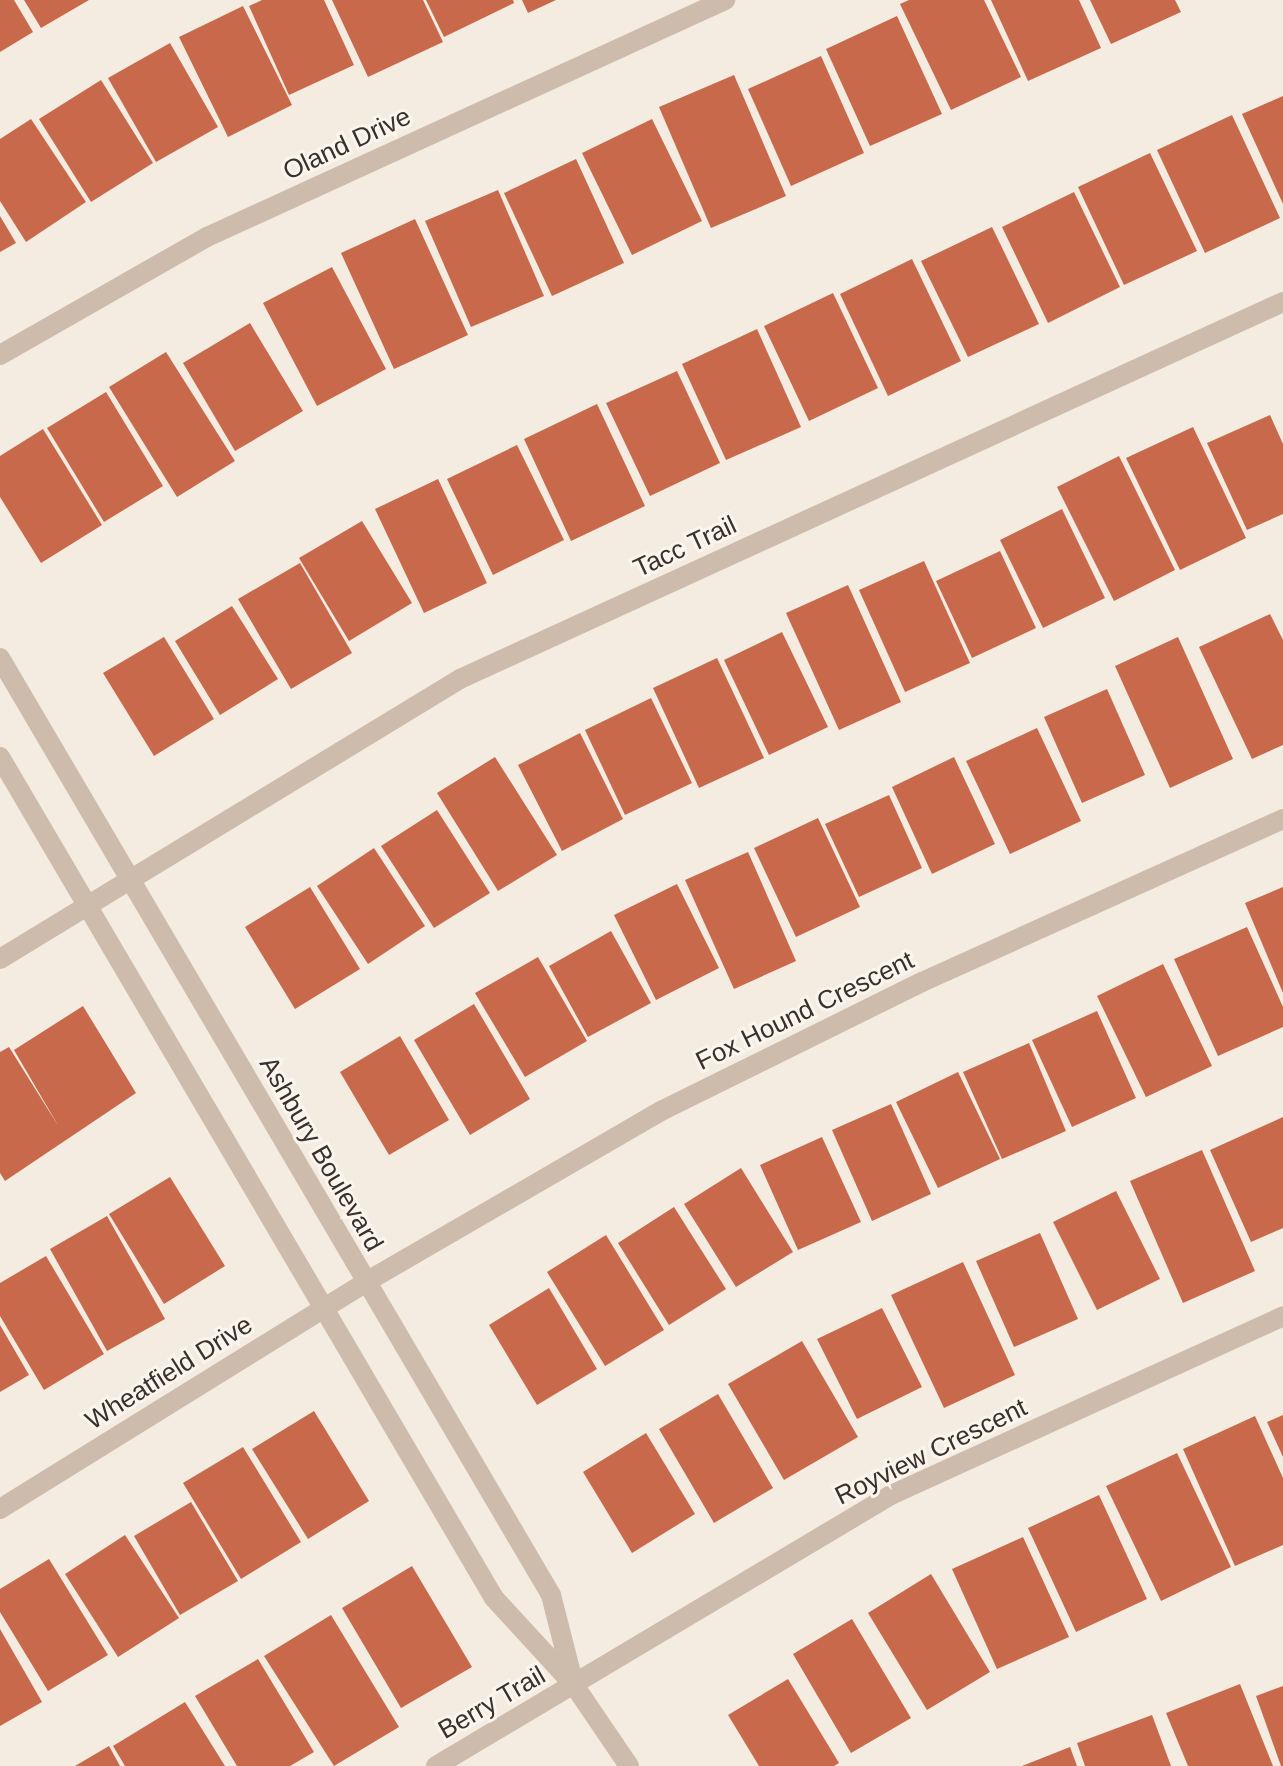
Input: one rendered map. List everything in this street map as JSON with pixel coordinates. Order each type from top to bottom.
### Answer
[{"type":"street","name":"Oland Drive","points":[[0,355],[207,237],[725,0]]},
{"type":"street","name":"Tacc Trail","points":[[0,959],[460,679],[1283,302]]},
{"type":"street","name":"Ashbury Boulevard","points":[[0,658],[551,1595],[574,1685]]},
{"type":"street","name":"Ashbury Boulevard","points":[[0,757],[494,1598],[574,1685],[629,1766]]},
{"type":"street","name":"Fox Hound Crescent","points":[[366,1282],[661,1111],[922,982],[1283,819]]},
{"type":"street","name":"Wheatfield Drive","points":[[0,1509],[366,1282]]},
{"type":"street","name":"Royview Crescent","points":[[574,1685],[891,1495],[1283,1316]]},
{"type":"street","name":"Berry Trail","points":[[436,1766],[574,1685]]},
{"type":"building","points":[[0,0],[14,0],[33,32],[0,52]]},
{"type":"building","points":[[24,0],[89,0],[41,28]]},
{"type":"building","points":[[262,0],[324,0],[354,65],[289,95],[249,6]]},
{"type":"building","points":[[332,0],[423,0],[443,42],[368,77]]},
{"type":"building","points":[[426,0],[513,0],[514,3],[444,37]]},
{"type":"building","points":[[522,0],[556,0],[528,13]]},
{"type":"building","points":[[909,0],[984,0],[1021,77],[951,110],[900,4]]},
{"type":"building","points":[[991,0],[1079,0],[1101,48],[1028,81]]},
{"type":"building","points":[[1090,0],[1175,0],[1181,12],[1111,44]]},
{"type":"building","points":[[243,6],[292,105],[228,137],[179,37]]},
{"type":"building","points":[[897,16],[942,114],[870,146],[826,49]]},
{"type":"building","points":[[170,43],[218,127],[156,162],[108,78]]},
{"type":"building","points":[[821,56],[864,153],[791,186],[748,89]]},
{"type":"building","points":[[734,75],[786,196],[711,228],[659,107]]},
{"type":"building","points":[[101,80],[153,163],[91,202],[39,119]]},
{"type":"building","points":[[1283,96],[1283,204],[1242,114]]},
{"type":"building","points":[[1232,115],[1280,218],[1205,253],[1157,150]]},
{"type":"building","points":[[31,119],[86,202],[26,242],[0,201],[0,139]]},
{"type":"building","points":[[652,119],[702,221],[632,255],[582,153]]},
{"type":"building","points":[[1150,153],[1197,251],[1124,285],[1078,187]]},
{"type":"building","points":[[576,159],[624,263],[552,296],[504,193]]},
{"type":"building","points":[[498,190],[544,296],[471,327],[425,221]]},
{"type":"building","points":[[1074,192],[1120,287],[1048,323],[1002,227]]},
{"type":"building","points":[[0,216],[16,243],[0,252]]},
{"type":"building","points":[[415,219],[468,335],[394,369],[341,253]]},
{"type":"building","points":[[992,227],[1039,324],[968,357],[921,261]]},
{"type":"building","points":[[912,259],[961,361],[888,396],[840,294]]},
{"type":"building","points":[[332,267],[386,369],[317,406],[263,303]]},
{"type":"building","points":[[833,293],[878,388],[809,421],[764,326]]},
{"type":"building","points":[[250,323],[303,411],[235,451],[183,363]]},
{"type":"building","points":[[757,329],[801,427],[726,460],[682,364]]},
{"type":"building","points":[[166,352],[235,461],[177,497],[109,387]]},
{"type":"building","points":[[677,371],[720,463],[650,496],[606,403]]},
{"type":"building","points":[[106,392],[163,486],[104,522],[47,428]]},
{"type":"building","points":[[597,404],[645,506],[571,541],[524,439]]},
{"type":"building","points":[[1270,415],[1283,444],[1283,514],[1247,530],[1207,443]]},
{"type":"building","points":[[1193,427],[1246,538],[1180,570],[1126,458]]},
{"type":"building","points":[[43,429],[102,525],[41,563],[0,497],[0,456]]},
{"type":"building","points":[[517,445],[564,540],[493,575],[447,479]]},
{"type":"building","points":[[1119,456],[1175,570],[1114,601],[1057,487]]},
{"type":"building","points":[[438,479],[487,583],[424,613],[375,509]]},
{"type":"building","points":[[1062,509],[1105,598],[1043,628],[1000,540]]},
{"type":"building","points":[[362,521],[412,603],[349,641],[299,558]]},
{"type":"building","points":[[1000,551],[1036,628],[972,658],[936,581]]},
{"type":"building","points":[[924,561],[970,663],[905,692],[859,590]]},
{"type":"building","points":[[300,563],[352,653],[291,689],[238,599]]},
{"type":"building","points":[[848,585],[901,702],[839,730],[786,613]]},
{"type":"building","points":[[232,606],[278,679],[220,715],[175,641]]},
{"type":"building","points":[[1270,614],[1283,640],[1283,745],[1252,759],[1199,647]]},
{"type":"building","points":[[782,632],[828,727],[769,755],[724,660]]},
{"type":"building","points":[[164,637],[214,719],[154,756],[103,673]]},
{"type":"building","points":[[1178,637],[1233,759],[1170,788],[1115,666]]},
{"type":"building","points":[[717,658],[764,758],[699,788],[653,688]]},
{"type":"building","points":[[1107,689],[1145,775],[1082,803],[1044,717]]},
{"type":"building","points":[[651,698],[692,783],[625,815],[585,730]]},
{"type":"building","points":[[1037,728],[1081,821],[1010,854],[966,761]]},
{"type":"building","points":[[580,733],[623,819],[562,851],[518,765]]},
{"type":"building","points":[[495,757],[557,855],[498,891],[437,793]]},
{"type":"building","points":[[954,757],[995,844],[932,874],[892,787]]},
{"type":"building","points":[[889,795],[922,868],[859,897],[825,824]]},
{"type":"building","points":[[437,810],[490,893],[434,928],[381,846]]},
{"type":"building","points":[[818,818],[860,907],[796,937],[754,848]]},
{"type":"building","points":[[374,848],[425,926],[368,964],[317,886]]},
{"type":"building","points":[[748,852],[796,961],[734,989],[685,880]]},
{"type":"building","points":[[677,884],[719,968],[656,1000],[614,915]]},
{"type":"building","points":[[310,887],[360,969],[295,1009],[245,927]]},
{"type":"building","points":[[1283,887],[1283,993],[1245,903]]},
{"type":"building","points":[[1247,927],[1283,1007],[1283,1027],[1218,1056],[1174,959]]},
{"type":"building","points":[[611,931],[651,1003],[588,1037],[549,966]]},
{"type":"building","points":[[538,957],[587,1041],[525,1077],[475,993]]},
{"type":"building","points":[[1163,964],[1212,1066],[1146,1097],[1097,996]]},
{"type":"building","points":[[474,1004],[530,1099],[470,1135],[414,1040]]},
{"type":"building","points":[[83,1006],[136,1093],[5,1181],[0,1173],[0,1052],[9,1047],[59,1127],[14,1050]]},
{"type":"building","points":[[1097,1011],[1136,1098],[1072,1127],[1032,1040]]},
{"type":"building","points":[[400,1036],[449,1120],[389,1155],[340,1072]]},
{"type":"building","points":[[1029,1043],[1066,1131],[1002,1159],[963,1072]]},
{"type":"building","points":[[958,1072],[1000,1159],[938,1188],[896,1102]]},
{"type":"building","points":[[891,1104],[931,1194],[872,1221],[832,1130]]},
{"type":"building","points":[[1283,1117],[1283,1228],[1251,1242],[1210,1150]]},
{"type":"building","points":[[822,1137],[861,1222],[798,1250],[760,1165]]},
{"type":"building","points":[[1202,1150],[1255,1271],[1183,1303],[1130,1181]]},
{"type":"building","points":[[741,1168],[793,1252],[736,1287],[684,1204]]},
{"type":"building","points":[[170,1177],[225,1266],[164,1304],[109,1214]]},
{"type":"building","points":[[1116,1191],[1160,1279],[1097,1310],[1053,1222]]},
{"type":"building","points":[[674,1207],[726,1289],[669,1325],[618,1243]]},
{"type":"building","points":[[107,1216],[165,1319],[107,1351],[50,1249]]},
{"type":"building","points":[[1040,1233],[1078,1319],[1014,1347],[976,1261]]},
{"type":"building","points":[[606,1235],[664,1330],[605,1366],[547,1272]]},
{"type":"building","points":[[46,1256],[104,1354],[44,1390],[0,1316],[0,1283]]},
{"type":"building","points":[[963,1262],[1015,1375],[944,1408],[891,1295]]},
{"type":"building","points":[[549,1288],[597,1369],[537,1405],[489,1325]]},
{"type":"building","points":[[882,1308],[922,1387],[857,1419],[817,1339]]},
{"type":"building","points":[[0,1325],[29,1375],[0,1392]]},
{"type":"building","points":[[802,1341],[858,1437],[784,1480],[728,1384]]},
{"type":"building","points":[[718,1394],[773,1488],[714,1523],[659,1429]]},
{"type":"building","points":[[314,1411],[369,1501],[308,1539],[252,1449]]},
{"type":"building","points":[[1283,1415],[1283,1457],[1267,1422]]},
{"type":"building","points":[[1255,1416],[1283,1478],[1283,1545],[1235,1566],[1183,1449]]},
{"type":"building","points":[[646,1433],[695,1514],[632,1553],[583,1472]]},
{"type":"building","points":[[243,1447],[301,1542],[241,1579],[183,1483]]},
{"type":"building","points":[[1177,1453],[1231,1567],[1161,1601],[1106,1486]]},
{"type":"building","points":[[1099,1495],[1147,1599],[1076,1632],[1028,1528]]},
{"type":"building","points":[[191,1502],[238,1581],[180,1615],[134,1536]]},
{"type":"building","points":[[125,1535],[179,1618],[118,1657],[65,1574]]},
{"type":"building","points":[[1023,1537],[1069,1637],[997,1669],[952,1569]]},
{"type":"building","points":[[49,1559],[108,1655],[48,1691],[0,1612],[0,1589]]},
{"type":"building","points":[[412,1566],[472,1667],[401,1708],[342,1608]]},
{"type":"building","points":[[931,1574],[990,1672],[927,1710],[868,1613]]},
{"type":"building","points":[[331,1615],[399,1727],[334,1766],[264,1656]]},
{"type":"building","points":[[852,1619],[911,1718],[851,1753],[793,1654]]},
{"type":"building","points":[[0,1629],[42,1702],[0,1726]]},
{"type":"building","points":[[258,1659],[314,1752],[290,1766],[237,1766],[195,1696]]},
{"type":"building","points":[[788,1679],[839,1763],[834,1766],[759,1766],[728,1715]]},
{"type":"building","points":[[1240,1684],[1273,1766],[1188,1766],[1166,1713]]},
{"type":"building","points":[[1283,1686],[1283,1766],[1281,1766],[1256,1696]]},
{"type":"building","points":[[185,1702],[225,1766],[125,1766],[113,1746]]},
{"type":"building","points":[[1152,1715],[1171,1766],[1085,1766],[1077,1743]]},
{"type":"building","points":[[109,1746],[120,1766],[75,1766]]},
{"type":"building","points":[[1070,1747],[1077,1766],[1022,1766]]}]
